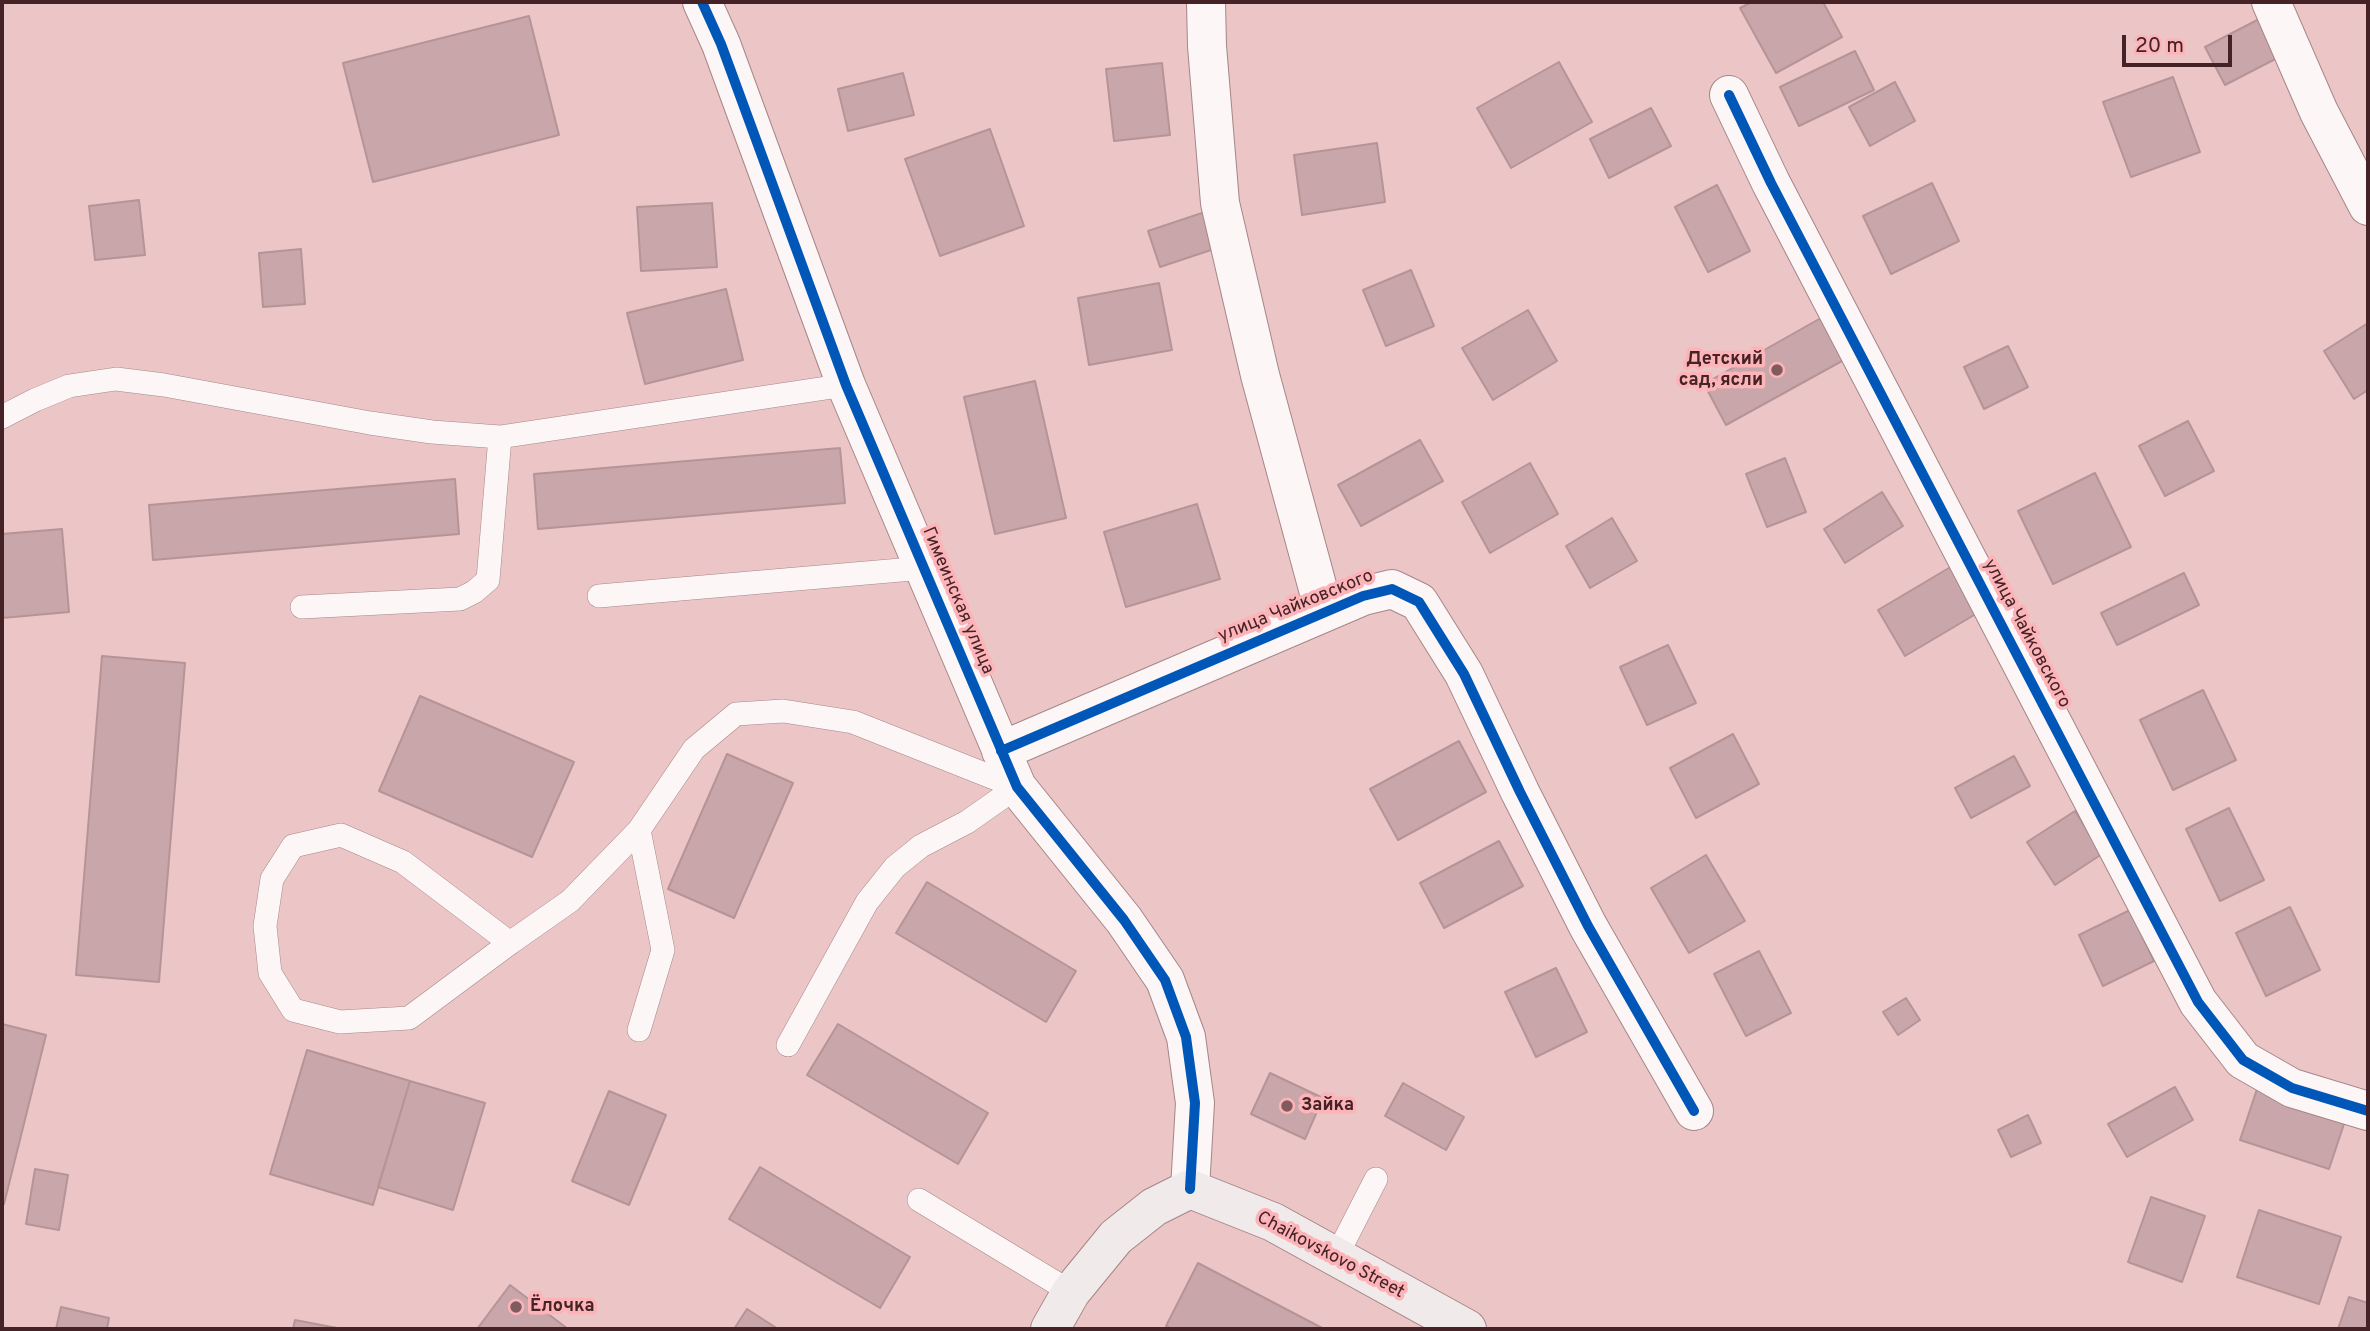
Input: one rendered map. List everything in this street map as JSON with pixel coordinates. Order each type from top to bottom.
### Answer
[{"type":"main road","name":"Chaikovskovo Street","points":[[1190,1189],[1273,1222],[1467,1329]]},
{"type":"main road","points":[[1051,1329],[1071,1293],[1116,1237],[1154,1207],[1190,1189]]},
{"type":"street","name":"Гимеинская улица","points":[[702,2],[846,385],[1017,787],[1124,920],[1165,980],[1186,1037],[1195,1103],[1190,1189]]},
{"type":"street","points":[[1206,2],[1220,203],[1260,375],[1324,611]]},
{"type":"street","points":[[2271,2],[2319,112],[2368,206]]},
{"type":"street","name":"улица Чайковского","points":[[1729,95],[1771,183],[2198,1002],[2242,1060],[2292,1088],[2368,1111]]},
{"type":"street","name":"улица Чайковского","points":[[1001,751],[1363,596],[1392,589],[1419,602],[1464,674],[1588,926],[1694,1111]]},
{"type":"lane","points":[[2,417],[69,386],[116,379],[164,385],[370,423],[500,438],[846,385]]},
{"type":"lane","points":[[302,607],[460,599],[474,592],[488,580],[500,438]]},
{"type":"lane","points":[[599,596],[924,568]]},
{"type":"lane","points":[[510,943],[403,862],[341,835],[293,846],[272,879],[265,926],[271,973],[293,1010],[340,1022],[409,1018],[570,901],[639,830],[694,749],[736,714],[783,711],[853,722],[1017,787]]},
{"type":"lane","points":[[788,1045],[867,902],[895,867],[920,846],[967,822],[1017,787]]},
{"type":"lane","points":[[639,830],[663,950],[639,1030]]},
{"type":"lane","points":[[1336,1257],[1376,1179]]},
{"type":"lane","points":[[919,1200],[1071,1293]]},
{"type":"building","points":[[1752,2],[1823,2],[1842,37],[1776,73],[1740,8]]},
{"type":"building","points":[[529,16],[559,135],[373,182],[343,63]]},
{"type":"building","points":[[2265,16],[2285,54],[2225,85],[2205,47]]},
{"type":"building","points":[[1855,51],[1874,90],[1799,126],[1780,87]]},
{"type":"building","points":[[1559,62],[1592,122],[1511,168],[1477,108]]},
{"type":"building","points":[[1162,63],[1170,135],[1114,141],[1106,69]]},
{"type":"building","points":[[903,73],[914,115],[848,131],[838,89]]},
{"type":"building","points":[[2173,77],[2200,152],[2131,177],[2103,102]]},
{"type":"building","points":[[1895,82],[1915,121],[1870,146],[1849,107]]},
{"type":"building","points":[[1651,108],[1671,146],[1609,178],[1590,139]]},
{"type":"building","points":[[990,129],[1024,226],[940,256],[905,159]]},
{"type":"building","points":[[1377,143],[1385,202],[1302,215],[1294,155]]},
{"type":"building","points":[[1932,183],[1959,241],[1891,274],[1863,216]]},
{"type":"building","points":[[1717,185],[1750,251],[1708,272],[1675,207]]},
{"type":"building","points":[[139,200],[145,255],[95,260],[89,206]]},
{"type":"building","points":[[712,203],[717,267],[641,271],[637,207]]},
{"type":"building","points":[[1205,212],[1217,248],[1160,267],[1148,231]]},
{"type":"building","points":[[301,249],[305,304],[263,307],[259,253]]},
{"type":"building","points":[[1411,270],[1434,326],[1386,346],[1363,290]]},
{"type":"building","points":[[1159,283],[1172,350],[1089,365],[1078,298]]},
{"type":"building","points":[[726,289],[743,360],[645,384],[627,313]]},
{"type":"building","points":[[1528,310],[1557,361],[1493,400],[1462,348]]},
{"type":"building","name":"Детский сад, ясли","points":[[1828,314],[1851,356],[1726,425],[1704,384]]},
{"type":"building","points":[[2368,323],[2368,390],[2354,399],[2324,351]]},
{"type":"building","points":[[2008,346],[2028,387],[1984,409],[1964,367]]},
{"type":"building","points":[[1035,381],[1066,518],[995,534],[964,397]]},
{"type":"building","points":[[2188,421],[2214,471],[2165,496],[2139,446]]},
{"type":"building","points":[[1420,440],[1443,481],[1361,526],[1338,485]]},
{"type":"building","points":[[840,448],[845,503],[538,529],[534,474]]},
{"type":"building","points":[[1785,458],[1806,512],[1767,527],[1746,474]]},
{"type":"building","points":[[1530,463],[1558,514],[1490,553],[1462,502]]},
{"type":"building","points":[[2095,473],[2131,547],[2053,584],[2018,511]]},
{"type":"building","points":[[455,479],[459,534],[153,560],[149,505]]},
{"type":"building","points":[[1882,492],[1903,526],[1845,563],[1824,529]]},
{"type":"building","points":[[1197,504],[1220,579],[1126,607],[1104,532]]},
{"type":"building","points":[[1612,518],[1637,561],[1590,588],[1566,546]]},
{"type":"building","points":[[62,529],[69,612],[2,618],[2,534]]},
{"type":"building","points":[[1959,562],[1986,608],[1905,656],[1878,610]]},
{"type":"building","points":[[2184,573],[2199,605],[2117,645],[2101,613]]},
{"type":"building","points":[[1668,645],[1696,703],[1647,725],[1620,667]]},
{"type":"building","points":[[102,656],[185,663],[159,982],[76,975]]},
{"type":"building","points":[[2203,690],[2236,760],[2173,790],[2140,720]]},
{"type":"building","points":[[420,696],[574,762],[532,857],[379,791]]},
{"type":"building","points":[[1733,734],[1759,784],[1696,818],[1670,768]]},
{"type":"building","points":[[1459,741],[1486,792],[1398,840],[1370,789]]},
{"type":"building","points":[[727,754],[793,783],[734,918],[668,889]]},
{"type":"building","points":[[2014,756],[2030,786],[1971,818],[1955,788]]},
{"type":"building","points":[[2229,808],[2264,880],[2220,901],[2186,829]]},
{"type":"building","points":[[2075,811],[2102,854],[2055,885],[2027,842]]},
{"type":"building","points":[[1499,841],[1523,886],[1444,928],[1420,883]]},
{"type":"building","points":[[1706,855],[1745,921],[1689,953],[1651,888]]},
{"type":"building","points":[[927,882],[1076,971],[1046,1022],[896,933]]},
{"type":"building","points":[[2290,907],[2320,970],[2266,996],[2236,933]]},
{"type":"building","points":[[2130,910],[2154,961],[2103,986],[2079,935]]},
{"type":"building","points":[[1759,951],[1791,1013],[1746,1036],[1714,974]]},
{"type":"building","points":[[1556,968],[1587,1032],[1536,1057],[1505,992]]},
{"type":"building","points":[[1906,998],[1920,1020],[1898,1035],[1883,1012]]},
{"type":"building","points":[[2,1024],[46,1035],[4,1204],[2,1203]]},
{"type":"building","points":[[838,1024],[988,1113],[958,1164],[807,1075]]},
{"type":"building","points":[[307,1050],[410,1081],[373,1205],[270,1174]]},
{"type":"building","name":"Зайка","points":[[1270,1073],[1323,1098],[1305,1139],[1251,1114]]},
{"type":"building","points":[[410,1081],[485,1103],[453,1210],[378,1187]]},
{"type":"building","points":[[1403,1083],[1464,1117],[1446,1150],[1385,1116]]},
{"type":"building","points":[[2175,1087],[2193,1120],[2127,1157],[2108,1124]]},
{"type":"building","points":[[2257,1089],[2346,1118],[2329,1169],[2240,1140]]},
{"type":"building","points":[[609,1091],[666,1115],[629,1205],[572,1181]]},
{"type":"building","points":[[2028,1115],[2041,1143],[2011,1157],[1998,1130]]},
{"type":"building","points":[[760,1167],[910,1257],[880,1308],[729,1219]]},
{"type":"building","points":[[35,1169],[68,1175],[59,1230],[26,1224]]},
{"type":"building","points":[[2151,1197],[2205,1216],[2182,1282],[2128,1262]]},
{"type":"building","points":[[2259,1210],[2341,1237],[2319,1304],[2237,1277]]},
{"type":"building","points":[[1198,1263],[1324,1329],[1172,1329],[1166,1326]]},
{"type":"building","name":"Ёлочка","points":[[510,1285],[568,1329],[477,1329]]},
{"type":"building","points":[[2349,1297],[2368,1303],[2368,1329],[2338,1329]]},
{"type":"building","points":[[61,1307],[109,1318],[107,1329],[56,1329]]},
{"type":"building","points":[[747,1309],[778,1329],[734,1329]]},
{"type":"building","points":[[295,1320],[337,1328],[337,1329],[293,1329]]},
{"type":"cycle path","points":[[702,2],[721,44],[846,385],[1017,787],[1124,920],[1165,980],[1186,1037],[1195,1103],[1190,1189]]},
{"type":"cycle path","points":[[1729,95],[1771,183],[2198,1002],[2243,1060],[2292,1088],[2368,1111]]},
{"type":"cycle path","points":[[1001,751],[1363,596],[1392,589],[1419,602],[1464,674],[1588,926],[1694,1111]]},
{"type":"place","name":"Детский сад, ясли","points":[[1777,370]]},
{"type":"place","name":"Зайка","points":[[1287,1106]]},
{"type":"place","name":"Ёлочка","points":[[516,1307]]}]
